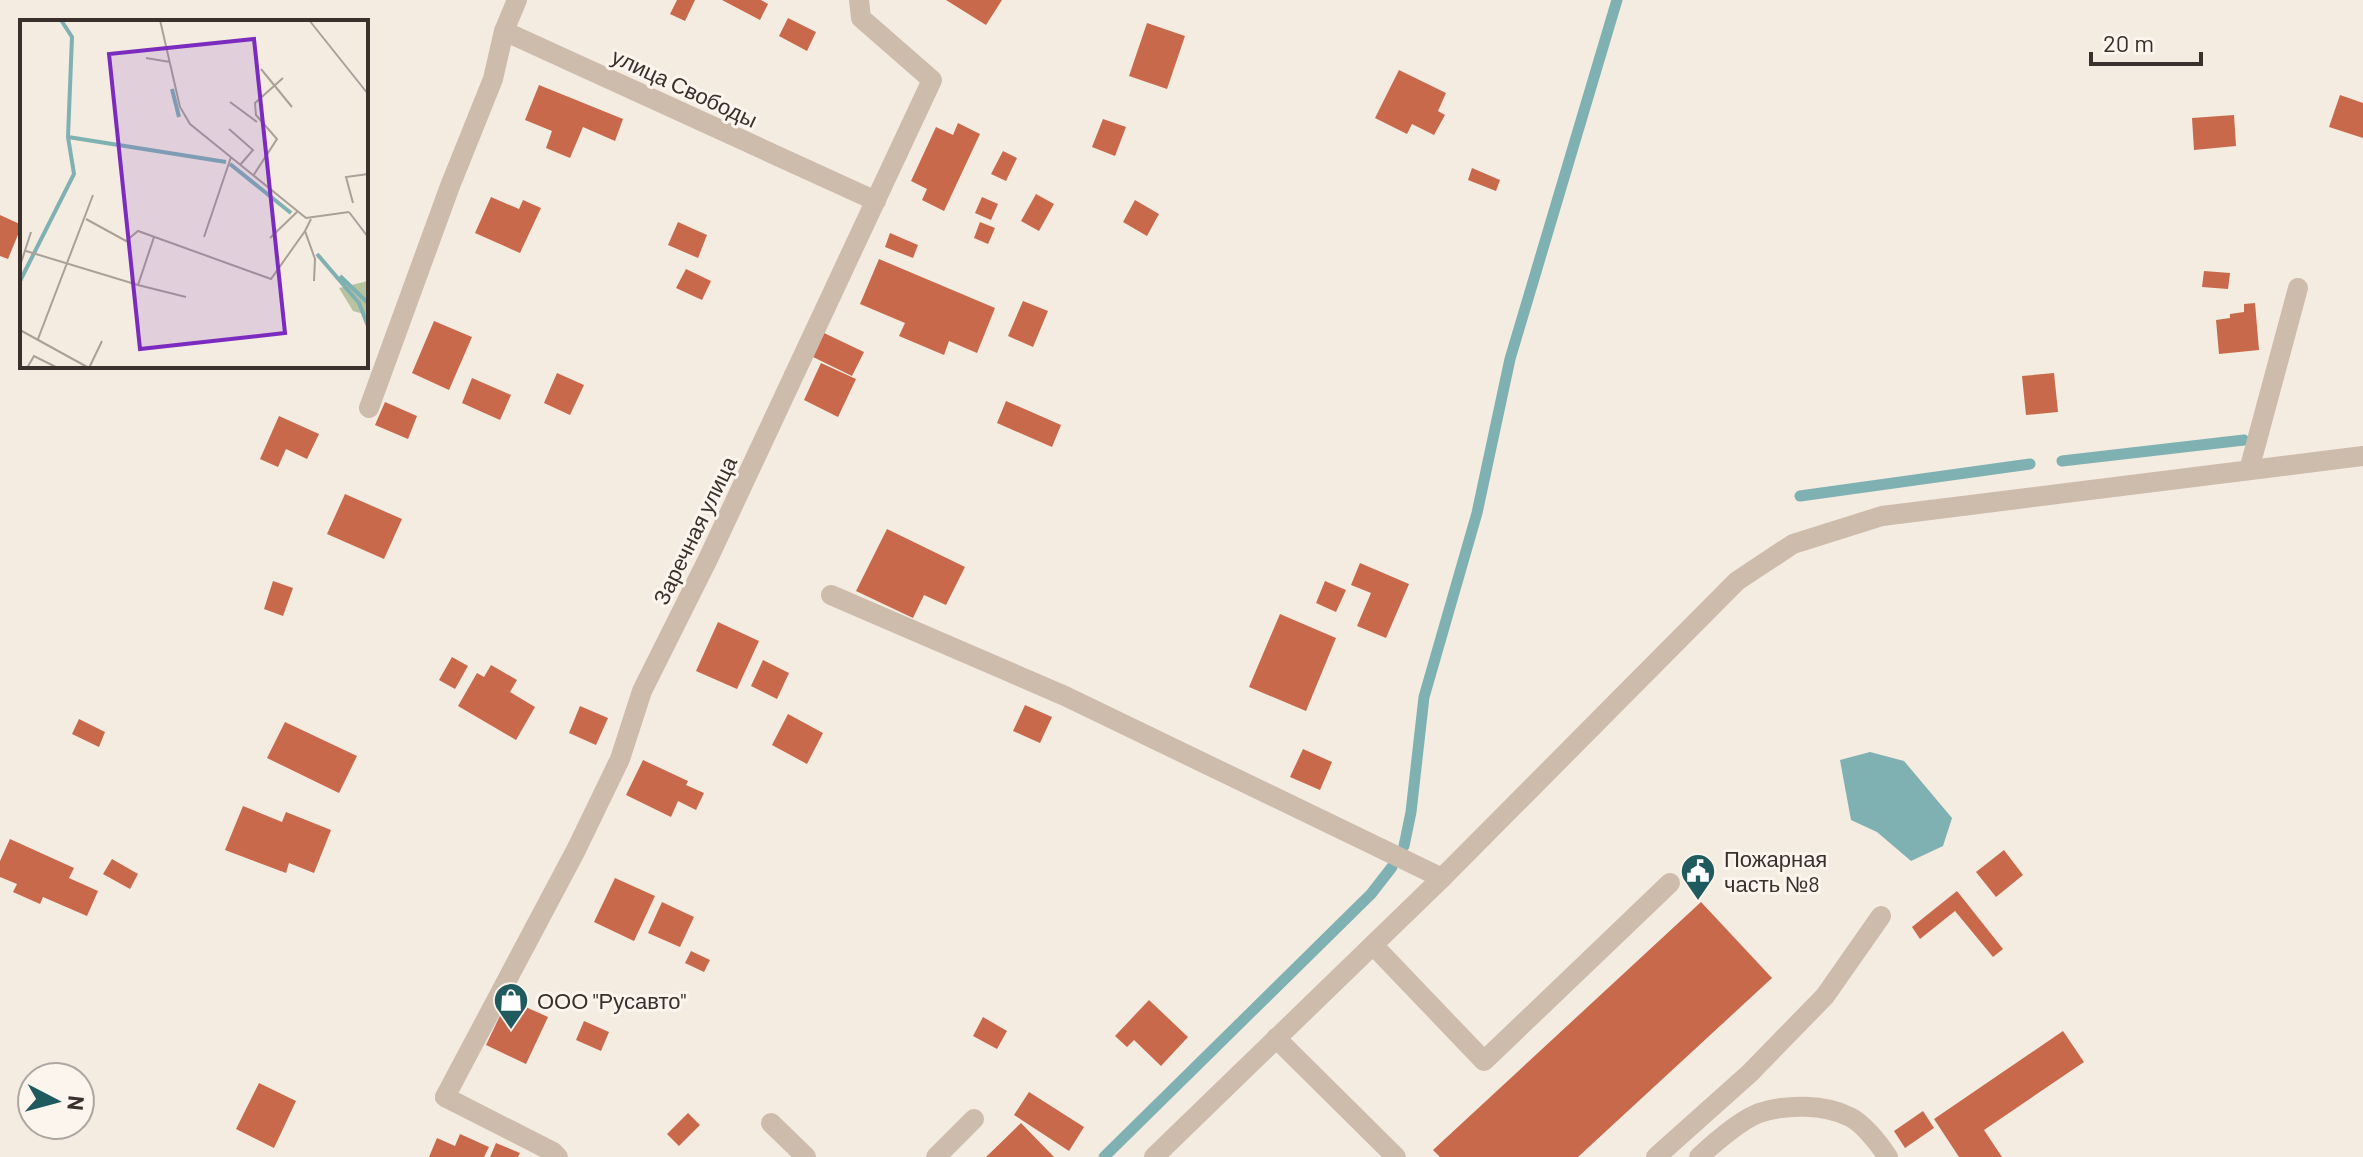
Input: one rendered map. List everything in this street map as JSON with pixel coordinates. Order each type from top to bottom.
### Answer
[{"type":"street","points":[[369,408],[450,186],[493,79],[504,31],[517,0]]},
{"type":"street","name":"Заречная улица","points":[[558,1157],[445,1097],[583,837],[620,759],[642,691],[708,559],[932,80],[861,18],[859,0]]},
{"type":"street","name":"улица Свободы","points":[[504,31],[876,201]]},
{"type":"street","points":[[2249,470],[2298,288]]},
{"type":"street","points":[[1154,1157],[1442,878],[1737,581],[1793,544],[1882,516],[2363,456]]},
{"type":"street","points":[[831,595],[1065,696],[1442,878]]},
{"type":"street","points":[[1373,945],[1484,1061],[1670,883]]},
{"type":"street","points":[[1656,1157],[1750,1073],[1825,996],[1881,916]]},
{"type":"street","points":[[1276,1038],[1396,1157]]},
{"type":"street","points":[[1699,1157],[1716,1141],[1758,1114],[1810,1105],[1851,1117],[1888,1157]]},
{"type":"street","points":[[936,1157],[974,1119]]},
{"type":"street","points":[[771,1123],[806,1157]]},
{"type":"water","points":[[1870,752],[1904,761],[1952,818],[1943,846],[1911,861],[1877,832],[1851,820],[1840,760]]},
{"type":"building","points":[[677,0],[695,0],[685,21],[670,14]]},
{"type":"building","points":[[722,0],[761,0],[768,4],[760,20]]},
{"type":"building","points":[[946,0],[1002,0],[986,25]]},
{"type":"building","points":[[788,18],[816,32],[807,51],[779,36]]},
{"type":"building","points":[[1147,23],[1185,36],[1167,89],[1129,76]]},
{"type":"building","points":[[1399,70],[1446,93],[1438,111],[1445,115],[1434,135],[1412,124],[1407,134],[1375,118]]},
{"type":"building","points":[[539,85],[623,119],[615,141],[583,127],[570,158],[546,148],[552,131],[525,120]]},
{"type":"building","points":[[2340,95],[2363,103],[2363,138],[2329,127]]},
{"type":"building","points":[[2234,115],[2236,146],[2194,150],[2192,118]]},
{"type":"building","points":[[1103,119],[1126,127],[1115,156],[1092,147]]},
{"type":"building","points":[[958,123],[980,134],[944,211],[922,200],[927,189],[911,181],[936,127],[953,135]]},
{"type":"building","points":[[1003,151],[1017,158],[1006,181],[991,174]]},
{"type":"building","points":[[1472,168],[1500,180],[1496,191],[1468,180]]},
{"type":"building","points":[[1036,194],[1054,204],[1039,231],[1021,221]]},
{"type":"building","points":[[491,197],[519,209],[523,200],[541,208],[520,253],[475,233]]},
{"type":"building","points":[[982,197],[998,204],[991,220],[975,213]]},
{"type":"building","points":[[1135,200],[1159,214],[1147,236],[1123,222]]},
{"type":"building","points":[[0,215],[20,224],[20,230],[8,259],[0,256]]},
{"type":"building","points":[[678,222],[707,235],[698,258],[668,245]]},
{"type":"building","points":[[980,222],[995,228],[988,244],[974,238]]},
{"type":"building","points":[[890,233],[918,245],[913,258],[885,247]]},
{"type":"building","points":[[879,259],[995,308],[977,353],[949,341],[944,355],[899,336],[905,323],[860,304]]},
{"type":"building","points":[[686,269],[711,281],[702,300],[676,288]]},
{"type":"building","points":[[2204,271],[2230,273],[2228,289],[2202,287]]},
{"type":"building","points":[[1023,301],[1048,311],[1033,347],[1008,336]]},
{"type":"building","points":[[2255,303],[2259,350],[2219,354],[2216,320],[2244,312],[2244,304]]},
{"type":"building","points":[[434,321],[472,337],[449,390],[412,373]]},
{"type":"building","points":[[824,333],[864,352],[852,376],[813,357]]},
{"type":"building","points":[[821,363],[856,379],[838,417],[804,400]]},
{"type":"building","points":[[557,373],[584,385],[570,415],[544,403]]},
{"type":"building","points":[[2054,373],[2058,412],[2026,415],[2022,376]]},
{"type":"building","points":[[472,378],[511,395],[500,420],[462,403]]},
{"type":"building","points":[[1006,401],[1061,425],[1052,447],[997,423]]},
{"type":"building","points":[[385,402],[417,416],[408,439],[375,425]]},
{"type":"building","points":[[279,416],[319,434],[307,459],[286,449],[278,467],[260,459]]},
{"type":"building","points":[[345,494],[402,519],[384,559],[327,534]]},
{"type":"building","points":[[887,529],[965,567],[946,605],[924,595],[913,618],[856,591]]},
{"type":"building","points":[[1360,563],[1409,584],[1386,638],[1357,626],[1371,593],[1351,585]]},
{"type":"building","points":[[273,581],[293,588],[283,616],[264,609]]},
{"type":"building","points":[[1325,581],[1346,590],[1336,612],[1316,603]]},
{"type":"building","points":[[1280,614],[1336,638],[1306,711],[1249,687]]},
{"type":"building","points":[[718,622],[759,641],[737,689],[696,671]]},
{"type":"building","points":[[452,657],[468,666],[455,689],[439,680]]},
{"type":"building","points":[[763,660],[789,673],[777,699],[751,686]]},
{"type":"building","points":[[491,665],[517,680],[510,692],[535,707],[516,740],[458,706],[477,673],[484,677]]},
{"type":"building","points":[[1025,705],[1052,717],[1040,743],[1013,731]]},
{"type":"building","points":[[580,706],[608,718],[596,745],[569,733]]},
{"type":"building","points":[[788,714],[823,733],[807,764],[772,745]]},
{"type":"building","points":[[79,719],[105,732],[99,747],[72,734]]},
{"type":"building","points":[[285,722],[357,756],[339,793],[267,758]]},
{"type":"building","points":[[1303,749],[1332,762],[1320,790],[1290,777]]},
{"type":"building","points":[[643,760],[688,781],[686,785],[704,793],[696,810],[678,801],[671,817],[626,795]]},
{"type":"building","points":[[243,806],[282,822],[286,812],[331,830],[314,873],[289,863],[286,873],[225,850]]},
{"type":"building","points":[[10,839],[74,868],[69,878],[98,891],[87,916],[43,897],[40,904],[13,892],[17,884],[0,877],[0,861]]},
{"type":"building","points":[[2004,850],[2023,875],[1996,897],[1976,872]]},
{"type":"building","points":[[112,859],[138,874],[130,889],[103,874]]},
{"type":"building","points":[[615,878],[655,896],[634,941],[594,922]]},
{"type":"building","points":[[1957,891],[2003,949],[1993,957],[1955,911],[1920,939],[1912,927]]},
{"type":"building","points":[[662,902],[694,917],[680,947],[648,933]]},
{"type":"building","points":[[1701,902],[1772,978],[1578,1157],[1440,1157],[1433,1150]]},
{"type":"building","points":[[691,951],[710,960],[704,972],[685,963]]},
{"type":"building","points":[[508,999],[548,1017],[526,1064],[486,1045]]},
{"type":"building","points":[[1149,1000],[1188,1037],[1161,1066],[1134,1040],[1127,1047],[1115,1036]]},
{"type":"building","points":[[983,1017],[1007,1031],[997,1049],[973,1036]]},
{"type":"building","points":[[584,1021],[609,1032],[601,1051],[576,1040]]},
{"type":"building","points":[[2063,1031],[2084,1062],[1984,1130],[2002,1157],[1959,1157],[1934,1119]]},
{"type":"building","points":[[259,1083],[296,1101],[274,1148],[236,1129]]},
{"type":"building","points":[[1029,1092],[1084,1127],[1069,1151],[1014,1115]]},
{"type":"building","points":[[1923,1111],[1934,1128],[1905,1148],[1894,1131]]},
{"type":"building","points":[[688,1113],[700,1125],[679,1146],[667,1134]]},
{"type":"building","points":[[1021,1123],[1054,1157],[986,1157]]},
{"type":"building","points":[[460,1134],[489,1147],[484,1157],[429,1157],[437,1138],[455,1146]]},
{"type":"building","points":[[496,1143],[520,1153],[518,1157],[490,1157]]},
{"type":"waterway","points":[[1404,846],[1411,812],[1424,697],[1477,513],[1510,359],[1617,0]]},
{"type":"waterway","points":[[2062,461],[2244,440]]},
{"type":"waterway","points":[[1800,496],[2030,464]]},
{"type":"waterway","points":[[1104,1157],[1371,894],[1392,867]]},
{"type":"place","name":"Пожарная часть №8","points":[[1698,902]]},
{"type":"place","name":"ООО \"Русавто\"","points":[[511,1031]]}]
